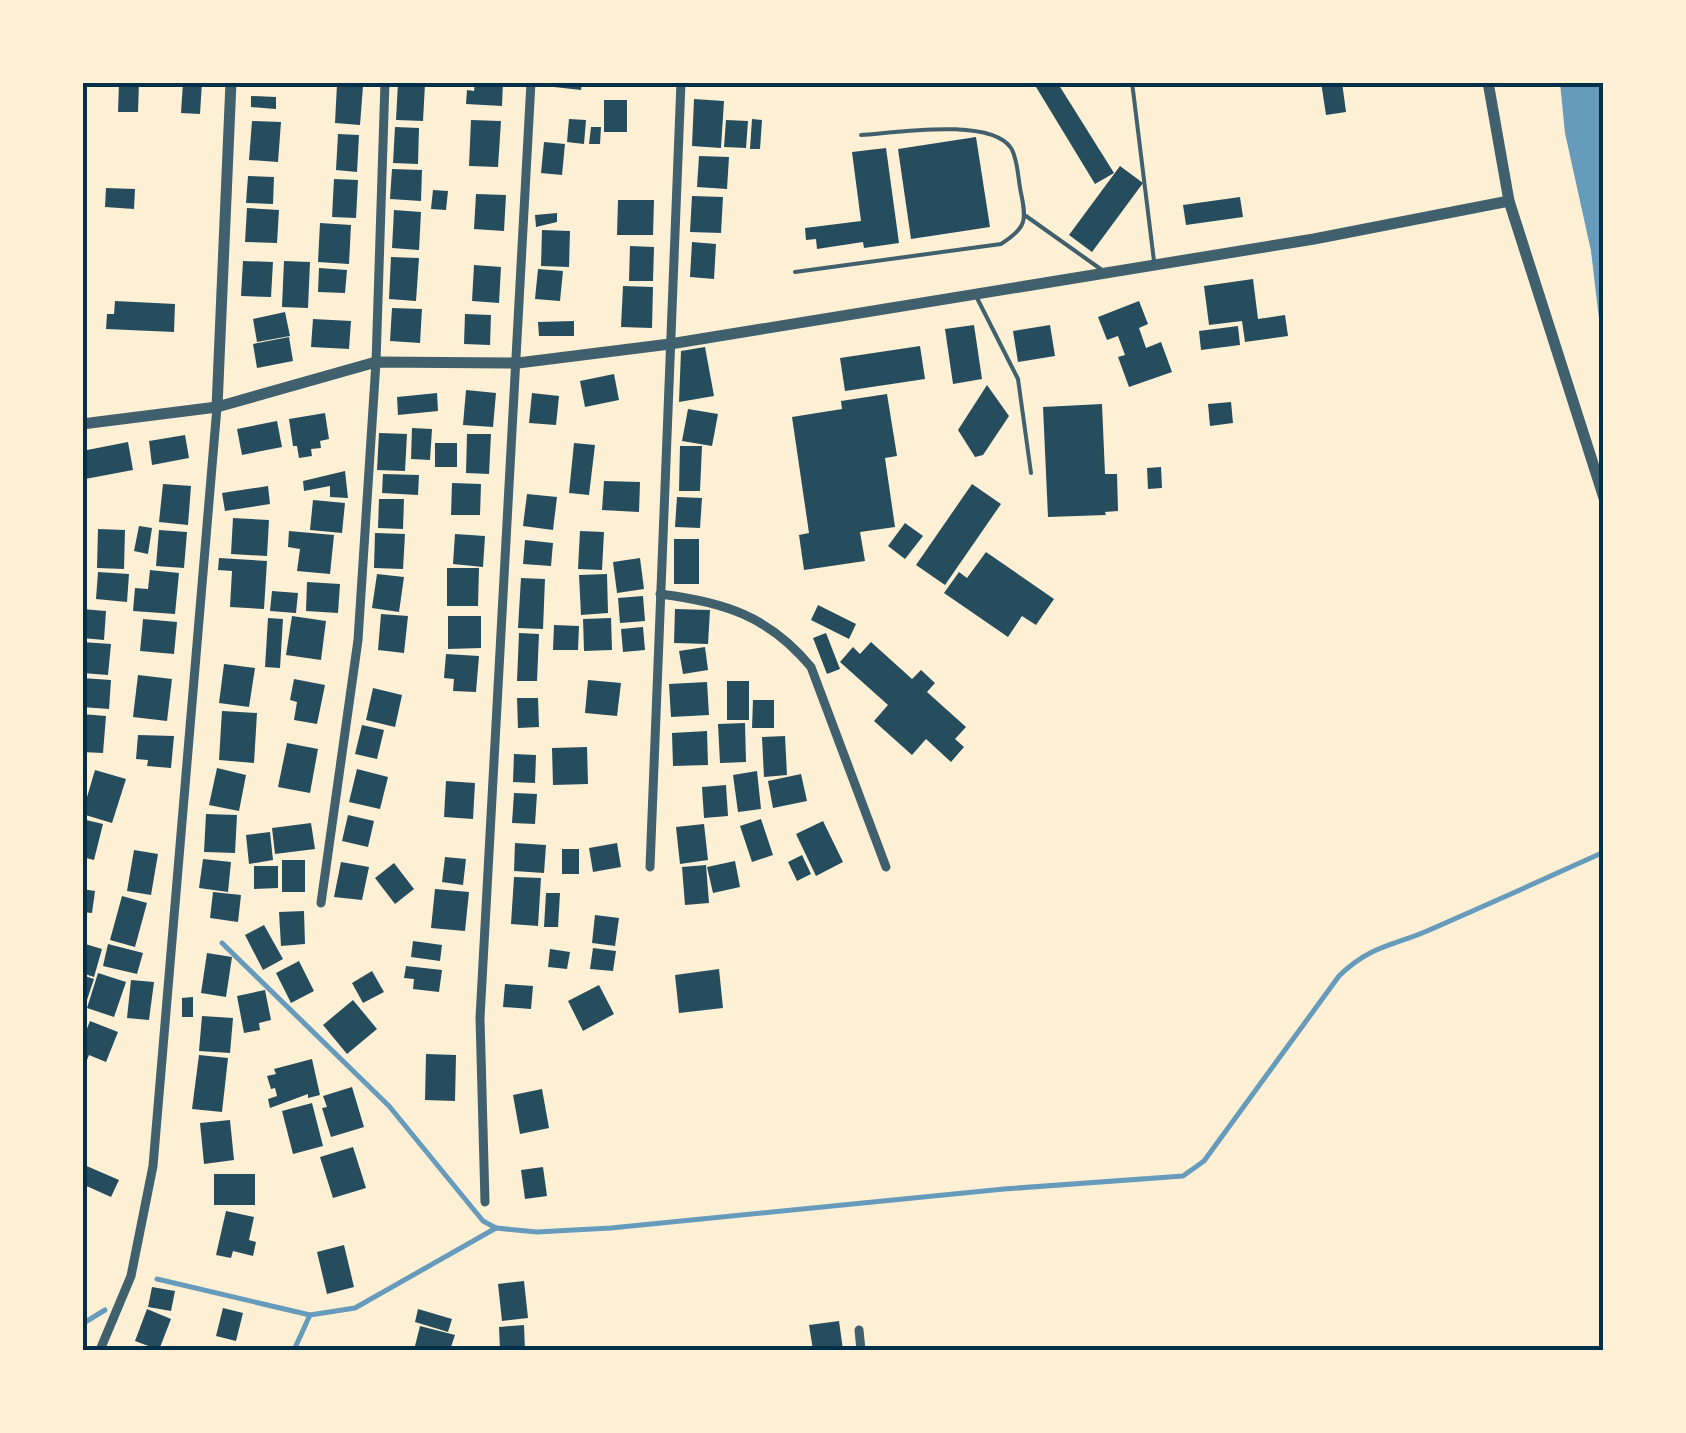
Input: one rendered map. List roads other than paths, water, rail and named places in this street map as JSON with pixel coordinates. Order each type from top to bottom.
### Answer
[{"type":"street","points":[[100,1350],[131,1276],[153,1166],[218,406],[232,82]]},
{"type":"street","points":[[321,902],[358,640],[376,362],[384,82]]},
{"type":"street","points":[[485,1202],[480,1018],[531,82]]},
{"type":"street","points":[[650,867],[681,82]]},
{"type":"street","points":[[1488,82],[1509,201],[1604,498]]},
{"type":"street","points":[[82,424],[218,406],[376,362],[518,363],[670,344],[1314,239],[1509,201]]},
{"type":"street","points":[[660,594],[712,600],[762,623],[799,652],[811,667],[886,867]]},
{"type":"street","points":[[859,1330],[861,1350]]},
{"type":"lane","points":[[1132,82],[1154,265]]},
{"type":"lane","points":[[794,272],[1001,244],[1018,233],[1026,216],[1012,148],[1000,138],[980,129],[860,135]]},
{"type":"lane","points":[[1026,216],[1106,273]]},
{"type":"lane","points":[[976,294],[1018,379],[1032,473]]},
{"type":"water","points":[[1560,83],[1603,83],[1603,353],[1591,251],[1565,133]]},
{"type":"waterway","points":[[157,1279],[310,1315],[355,1308],[496,1228],[537,1232],[611,1228],[1004,1189],[1183,1176],[1204,1161],[1351,965],[1373,951],[1604,852]]},
{"type":"waterway","points":[[222,943],[389,1106],[483,1221],[496,1228]]},
{"type":"waterway","points":[[82,1324],[105,1310]]},
{"type":"waterway","points":[[294,1350],[310,1315]]}]
